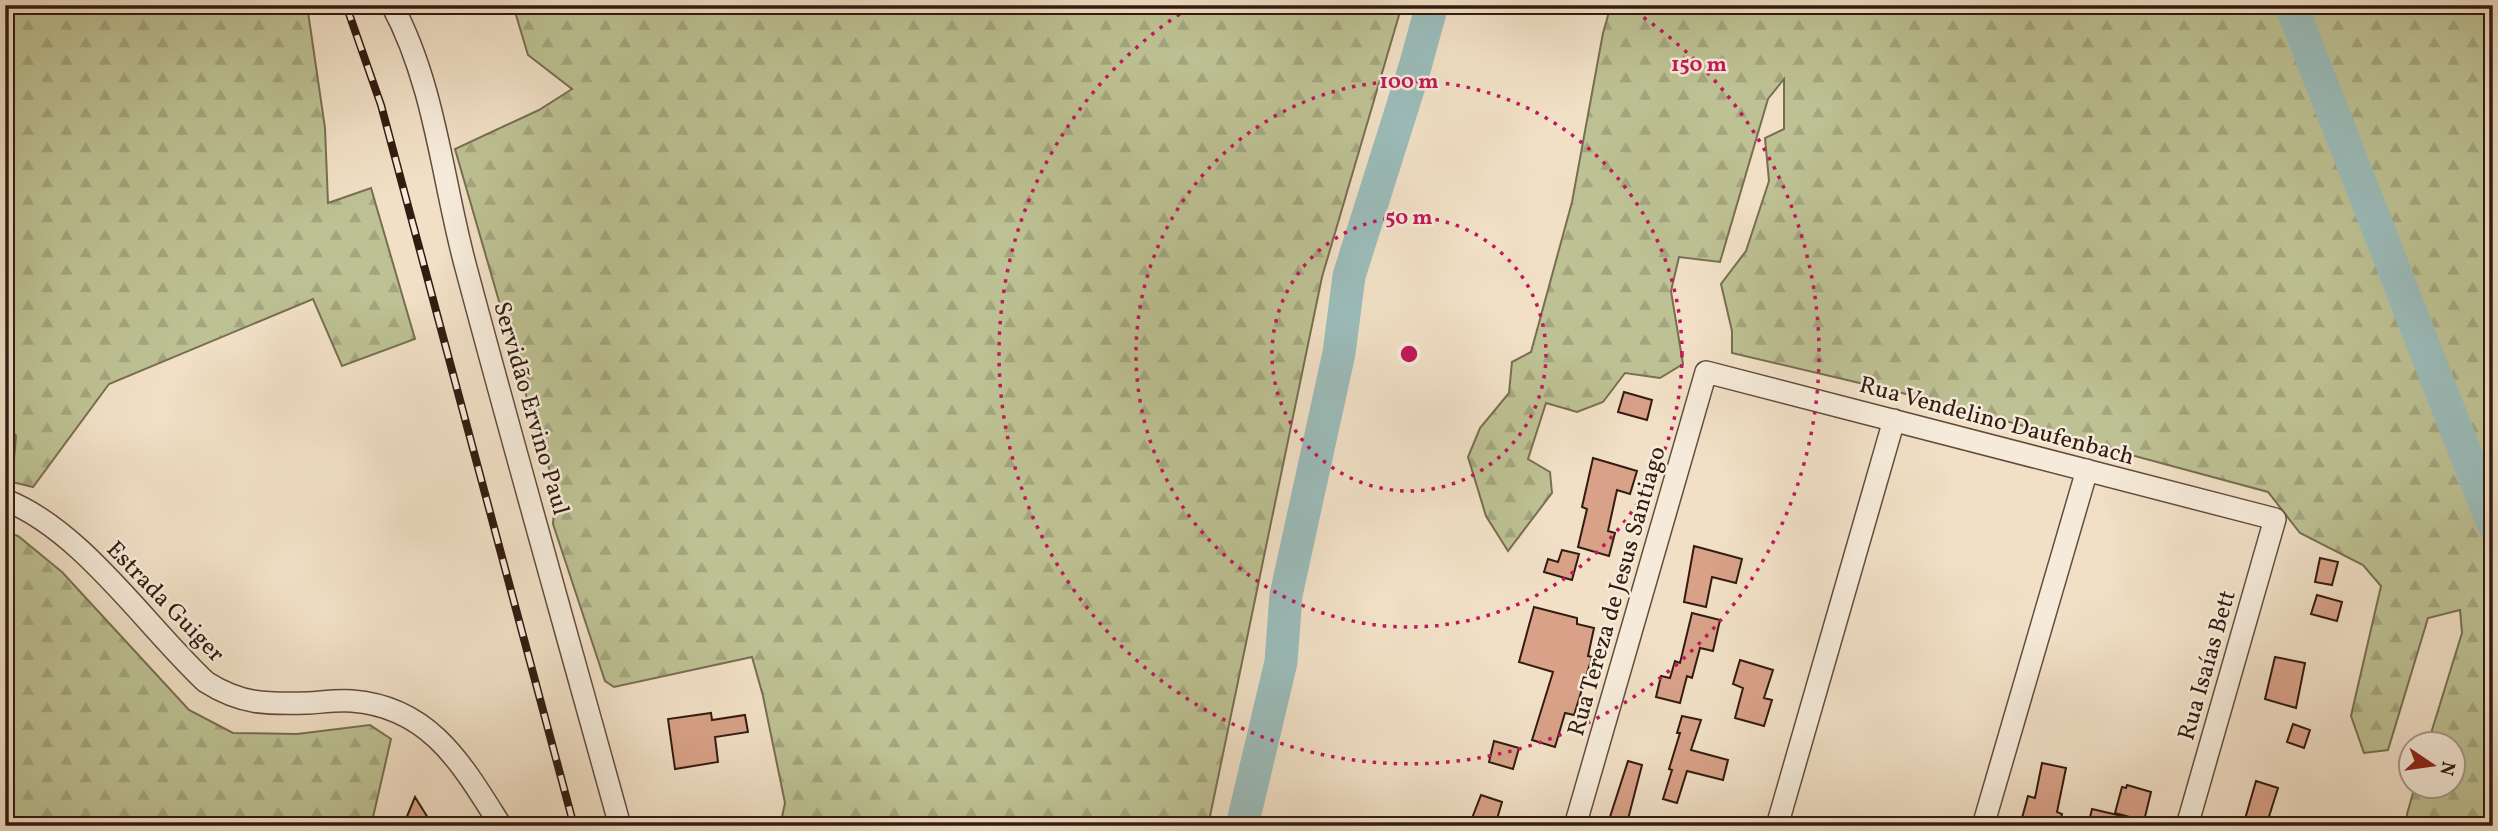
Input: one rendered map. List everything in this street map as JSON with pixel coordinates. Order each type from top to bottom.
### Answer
[{"type":"street","name":"Servidão Ervino Paul","points":[[392,5],[413,52],[426,93],[461,251],[620,826]]},
{"type":"street","name":"Rua Vendelino Daufenbach","points":[[1706,372],[2275,519]]},
{"type":"street","name":"Rua Tereza de Jesus Santiago","points":[[1575,826],[1706,372]]},
{"type":"street","points":[[1777,826],[1894,420]]},
{"type":"street","points":[[1983,826],[2087,470]]},
{"type":"street","name":"Estrada Guiger","points":[[5,500],[30,510],[72,543],[206,682],[223,693],[242,700],[268,704],[350,701],[376,705],[400,713],[426,727],[446,746],[470,776],[501,826]]},
{"type":"street","name":"Rua Isaías Bett","points":[[2187,826],[2275,519]]},
{"type":"green space","points":[[5,5],[307,5],[325,128],[328,203],[371,188],[415,339],[342,366],[313,299],[109,384],[33,487],[12,482],[16,436],[5,420]]},
{"type":"green space","points":[[513,5],[1402,5],[1322,277],[1208,826],[780,826],[785,803],[763,696],[752,657],[614,687],[605,681],[553,524],[556,488],[540,443],[455,149],[539,110],[572,89],[528,55]]},
{"type":"green space","points":[[1611,5],[2493,5],[2493,826],[2408,826],[2407,814],[2411,800],[2466,800],[2466,730],[2432,730],[2462,633],[2460,610],[2428,618],[2388,750],[2364,753],[2351,716],[2381,586],[2363,565],[2300,533],[2268,492],[1902,393],[1732,353],[1732,331],[1721,284],[1746,251],[1769,181],[1765,138],[1784,129],[1784,79],[1768,99],[1720,262],[1679,257],[1671,291],[1683,364],[1660,378],[1625,373],[1603,402],[1577,412],[1546,403],[1528,459],[1550,472],[1552,493],[1508,551],[1486,516],[1468,457],[1480,428],[1509,393],[1512,362],[1531,352],[1572,202],[1603,33]]},
{"type":"green space","points":[[5,532],[18,536],[62,572],[189,710],[233,733],[297,734],[370,725],[391,739],[371,826],[5,826]]},
{"type":"building","points":[[1624,392],[1652,400],[1647,420],[1618,412]]},
{"type":"building","points":[[1593,458],[1637,471],[1630,494],[1617,490],[1608,531],[1615,533],[1609,556],[1578,547],[1587,509],[1582,507]]},
{"type":"building","points":[[1694,546],[1742,559],[1736,583],[1712,577],[1706,607],[1684,602]]},
{"type":"building","points":[[1562,550],[1579,554],[1572,580],[1544,572],[1548,559],[1558,562]]},
{"type":"building","points":[[2320,558],[2338,562],[2332,585],[2315,582]]},
{"type":"building","points":[[2317,595],[2342,602],[2337,621],[2311,614]]},
{"type":"building","points":[[1534,607],[1577,618],[1577,624],[1594,628],[1588,656],[1592,657],[1574,715],[1565,713],[1555,747],[1532,740],[1553,672],[1519,662]]},
{"type":"building","points":[[1692,613],[1720,620],[1713,651],[1700,648],[1692,678],[1687,676],[1680,703],[1656,697],[1661,676],[1670,678],[1675,661],[1680,663]]},
{"type":"building","points":[[2275,657],[2305,663],[2296,708],[2265,699]]},
{"type":"building","points":[[1740,660],[1773,670],[1764,698],[1772,700],[1764,726],[1735,718],[1743,688],[1733,684]]},
{"type":"building","points":[[711,713],[712,720],[745,715],[748,732],[715,737],[718,762],[675,769],[668,719]]},
{"type":"building","points":[[1682,716],[1701,720],[1691,750],[1728,760],[1723,780],[1687,771],[1677,803],[1663,799],[1672,770],[1669,769],[1680,733],[1677,733]]},
{"type":"building","points":[[2293,724],[2310,730],[2304,748],[2287,742]]},
{"type":"building","points":[[1494,741],[1519,748],[1513,769],[1489,762]]},
{"type":"building","points":[[1628,761],[1642,765],[1627,823],[1610,817]]},
{"type":"building","points":[[2042,763],[2066,768],[2057,812],[2062,814],[2059,826],[2022,818],[2028,796],[2035,798]]},
{"type":"building","points":[[2256,781],[2278,788],[2266,826],[2243,826]]},
{"type":"building","points":[[2127,785],[2151,792],[2144,821],[2115,813],[2122,787],[2126,788]]},
{"type":"building","points":[[1481,795],[1502,802],[1495,826],[1469,826]]},
{"type":"building","points":[[415,797],[433,826],[403,826]]},
{"type":"building","points":[[2092,809],[2139,820],[2139,826],[2088,826]]},
{"type":"waterway","points":[[1242,826],[1281,662],[1286,595],[1339,353],[1349,276],[1432,5]]},
{"type":"waterway","points":[[2291,5],[2493,524]]},
{"type":"railway","points":[[346,5],[381,105],[574,826]]}]
